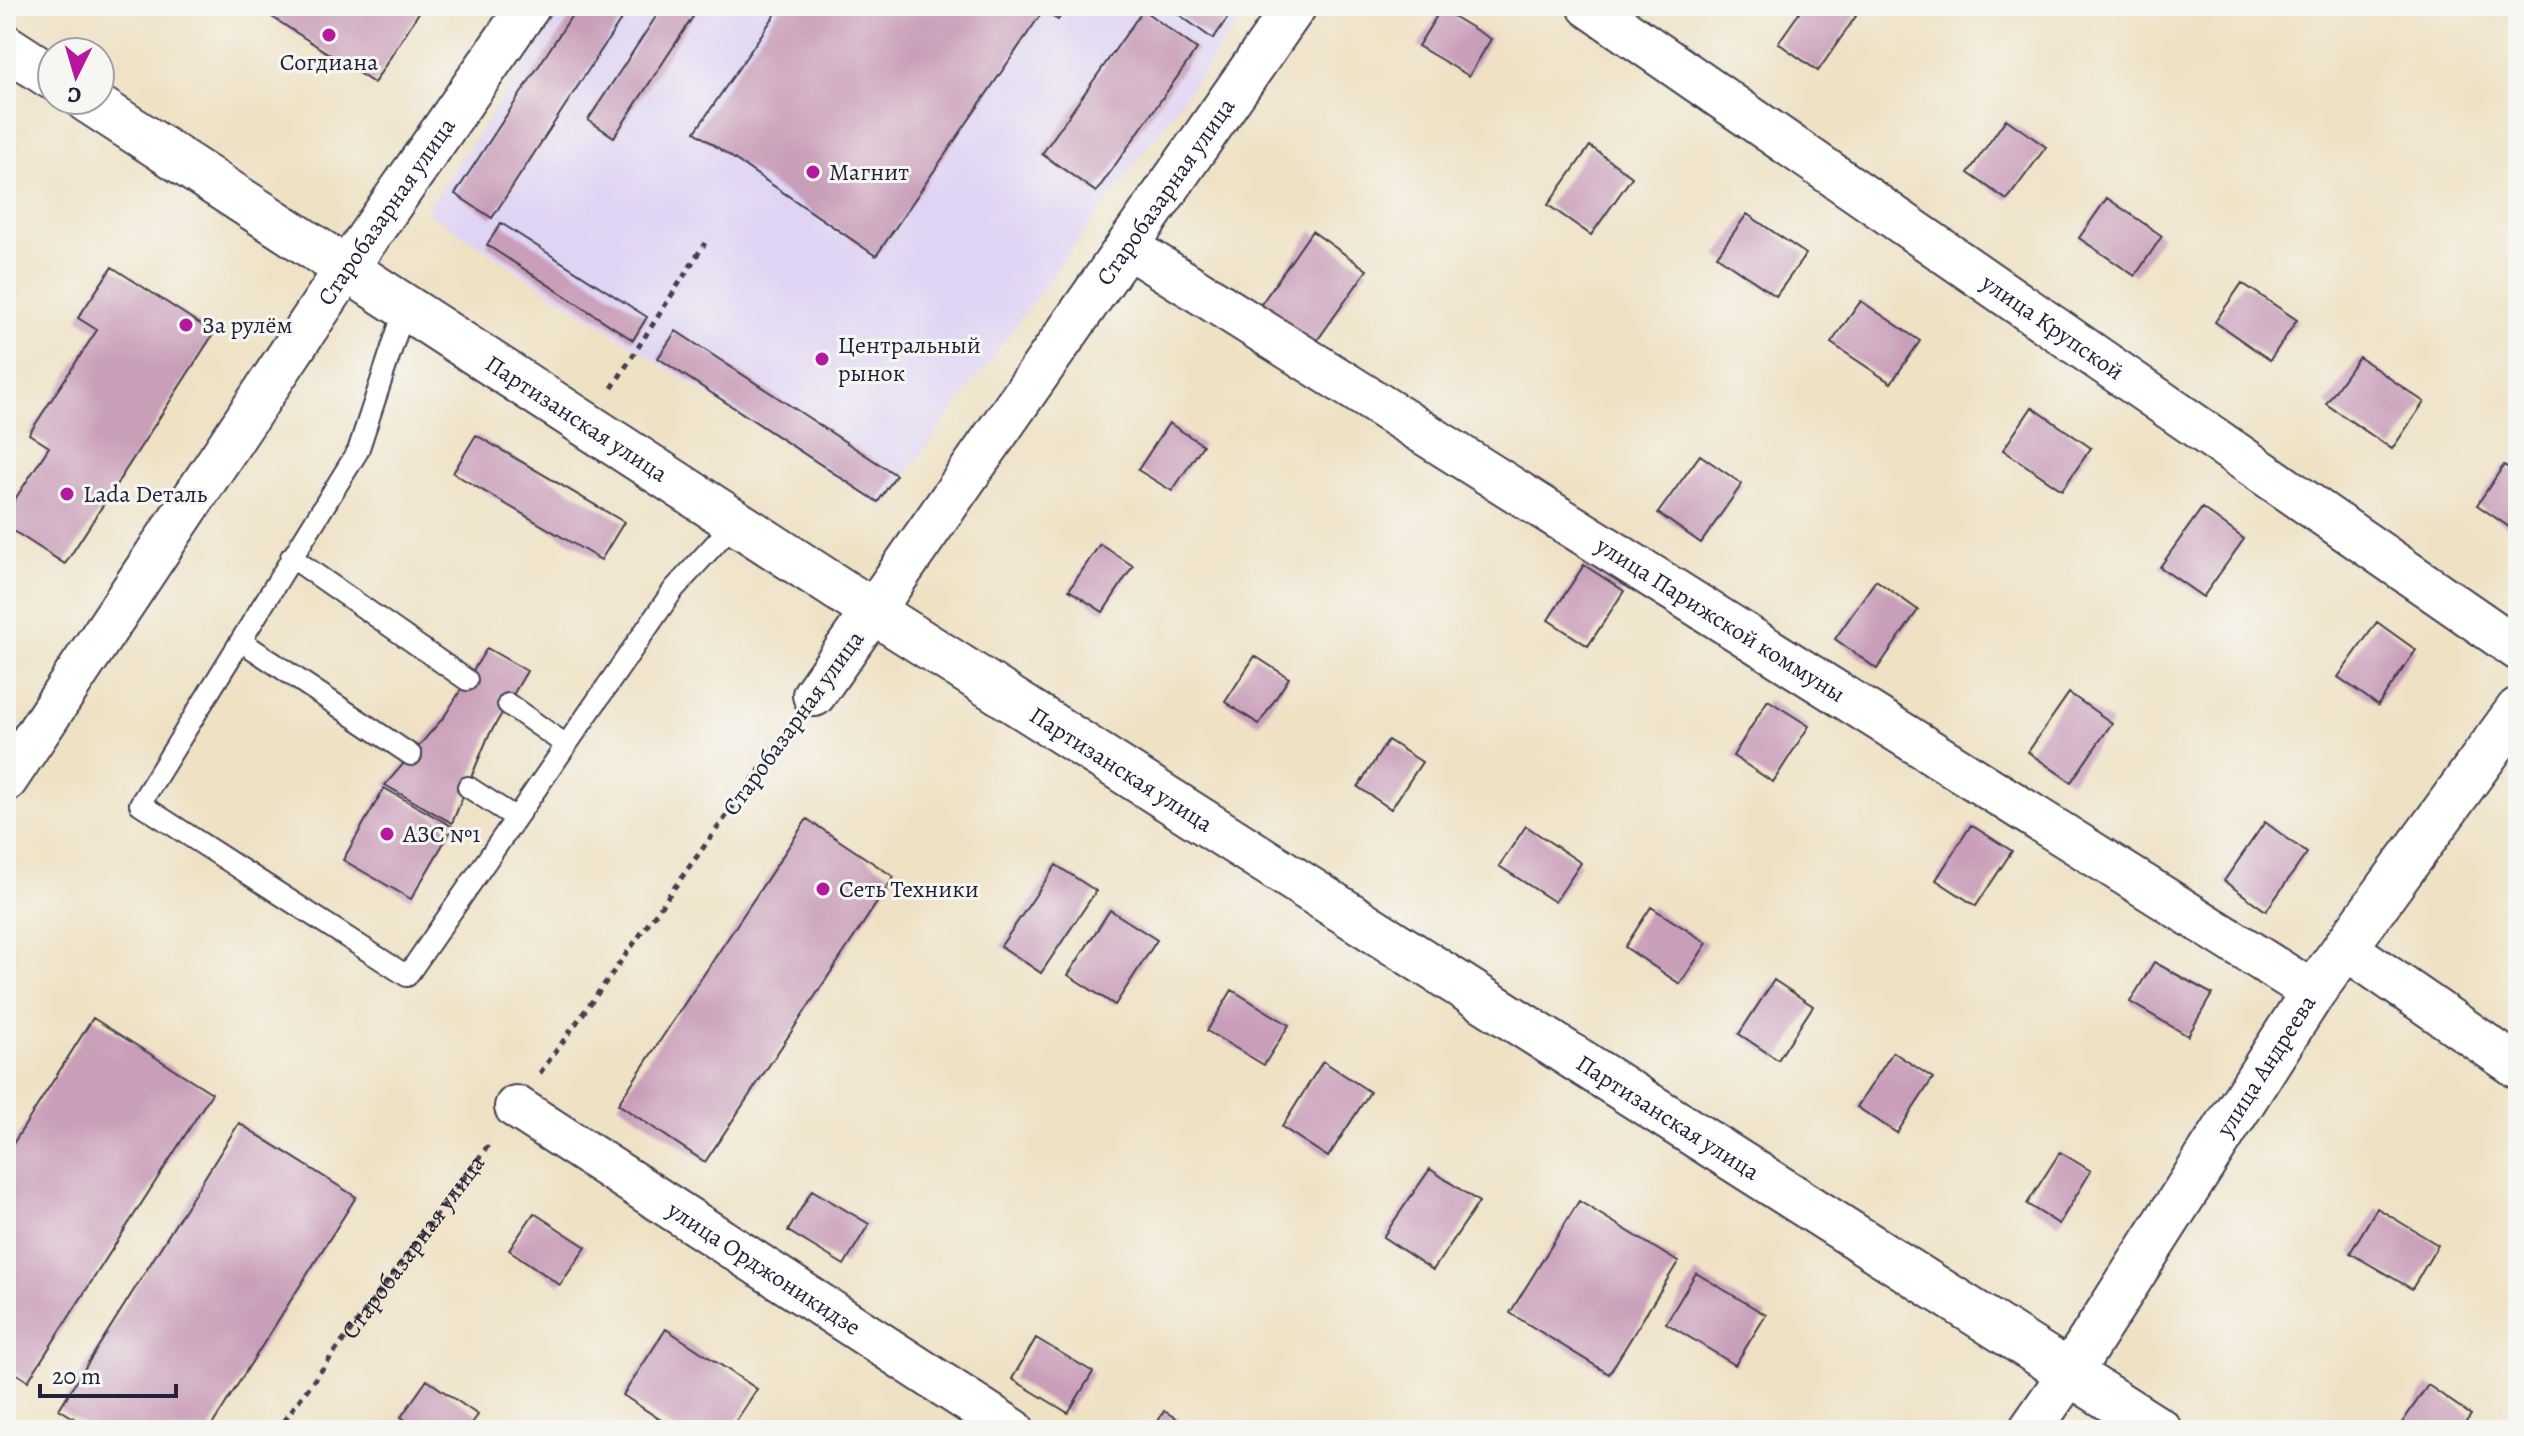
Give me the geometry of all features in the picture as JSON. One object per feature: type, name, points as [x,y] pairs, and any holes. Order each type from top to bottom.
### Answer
[{"type":"main road","points":[[6,47],[36,67]]},
{"type":"main road","name":"Партизанская улица","points":[[112,116],[874,612],[2159,1430]]},
{"type":"main road","name":"улица Андреева","points":[[2069,1374],[2313,992],[2518,710]]},
{"type":"street","name":"Старобазарная улица","points":[[13,754],[529,6]]},
{"type":"street","name":"Старобазарная улица","points":[[814,695],[1295,6]]},
{"type":"street","name":"улица Крупской","points":[[1589,6],[2518,649]]},
{"type":"street","name":"улица Парижской коммуны","points":[[1128,247],[2313,992]]},
{"type":"street","points":[[2344,947],[2518,1067]]},
{"type":"street","name":"улица Орджоникидзе","points":[[516,1107],[1013,1430]]},
{"type":"street","name":"улица Андреева","points":[[2030,1430],[2069,1374]]},
{"type":"lane","points":[[405,308],[358,451],[140,804],[407,976],[674,589],[735,522]]},
{"type":"lane","points":[[291,557],[467,680]]},
{"type":"lane","points":[[241,641],[411,755]]},
{"type":"lane","points":[[508,704],[566,745]]},
{"type":"lane","points":[[468,787],[516,818]]},
{"type":"path","points":[[588,426],[705,243]]},
{"type":"path","name":"Старобазарная улица","points":[[277,1430],[516,1107],[814,695]]},
{"type":"shaded area","name":"Центральный рынок","points":[[565,6],[1251,6],[882,507],[426,211]]},
{"type":"building","points":[[275,6],[423,6],[374,83],[269,15]]},
{"type":"building","points":[[578,6],[630,6],[492,218],[455,194]]},
{"type":"building","points":[[663,6],[700,6],[614,137],[588,120]]},
{"type":"building","points":[[781,6],[1067,6],[1058,20],[1043,11],[876,256],[695,132]]},
{"type":"building","points":[[1167,6],[1236,6],[1213,39]]},
{"type":"building","points":[[1804,6],[1841,6],[1856,16],[1818,71],[1778,43]]},
{"type":"building","points":[[1441,9],[1491,39],[1469,76],[1418,46]]},
{"type":"building","points":[[1143,10],[1197,49],[1096,192],[1042,154]]},
{"type":"building","points":[[2006,119],[2046,147],[2007,200],[1968,173]]},
{"type":"building","points":[[1590,146],[1632,177],[1591,235],[1548,205]]},
{"type":"building","points":[[2107,198],[2162,236],[2135,276],[2079,238]]},
{"type":"building","points":[[1747,214],[1806,254],[1776,296],[1717,256]]},
{"type":"building","points":[[501,223],[647,317],[633,340],[487,245]]},
{"type":"building","points":[[1312,231],[1367,270],[1314,345],[1259,307]]},
{"type":"building","points":[[112,267],[214,333],[65,564],[6,526],[6,513],[49,447],[29,434],[97,330],[78,318]]},
{"type":"building","points":[[2242,283],[2297,320],[2270,360],[2215,322]]},
{"type":"building","points":[[1861,301],[1920,341],[1891,383],[1831,343]]},
{"type":"building","points":[[676,331],[896,475],[878,502],[658,358]]},
{"type":"building","points":[[2359,357],[2424,402],[2392,449],[2326,404]]},
{"type":"building","points":[[2032,407],[2091,448],[2062,490],[2003,450]]},
{"type":"building","points":[[1169,423],[1203,445],[1172,491],[1138,470]]},
{"type":"building","points":[[476,435],[624,522],[601,560],[453,473]]},
{"type":"building","points":[[1700,455],[1742,484],[1701,543],[1658,513]]},
{"type":"building","points":[[2504,465],[2518,475],[2518,533],[2477,505]]},
{"type":"building","points":[[2202,508],[2244,539],[2203,597],[2160,567]]},
{"type":"building","points":[[1100,544],[1133,566],[1103,612],[1069,590]]},
{"type":"building","points":[[1584,565],[1624,591],[1588,646],[1548,620]]},
{"type":"building","points":[[1876,580],[1918,610],[1877,669],[1835,639]]},
{"type":"building","points":[[2377,622],[2416,650],[2378,705],[2338,677]]},
{"type":"building","points":[[487,648],[527,671],[488,737],[452,823],[385,785],[444,717]]},
{"type":"building","points":[[1255,656],[1289,678],[1259,724],[1225,702]]},
{"type":"building","points":[[2069,693],[2112,723],[2071,782],[2028,752]]},
{"type":"building","points":[[1768,700],[1809,726],[1773,782],[1733,756]]},
{"type":"building","points":[[1388,740],[1422,762],[1391,809],[1358,787]]},
{"type":"building","points":[[384,788],[453,827],[411,899],[343,860]]},
{"type":"building","points":[[807,819],[894,877],[705,1162],[618,1104]]},
{"type":"building","points":[[2265,822],[2307,853],[2266,911],[2224,881]]},
{"type":"building","points":[[1971,825],[2012,851],[1976,906],[1936,880]]},
{"type":"building","points":[[1526,826],[1581,863],[1555,902],[1499,866]]},
{"type":"building","points":[[1056,865],[1096,891],[1041,973],[1001,946]]},
{"type":"building","points":[[1651,907],[1707,943],[1680,984],[1625,947]]},
{"type":"building","points":[[1110,910],[1157,940],[1115,1005],[1068,975]]},
{"type":"building","points":[[2154,962],[2212,994],[2188,1036],[2130,1002]]},
{"type":"building","points":[[1774,980],[1813,1006],[1778,1060],[1739,1034]]},
{"type":"building","points":[[1232,990],[1289,1025],[1264,1065],[1207,1031]]},
{"type":"building","points":[[93,1018],[212,1093],[28,1381],[6,1367],[6,1155]]},
{"type":"building","points":[[1893,1052],[1933,1078],[1897,1133],[1857,1107]]},
{"type":"building","points":[[1323,1061],[1370,1092],[1328,1157],[1282,1127]]},
{"type":"building","points":[[239,1123],[356,1197],[209,1430],[93,1430],[59,1409]]},
{"type":"building","points":[[2060,1152],[2091,1171],[2059,1224],[2027,1204]]},
{"type":"building","points":[[1430,1169],[1479,1202],[1433,1270],[1383,1237]]},
{"type":"building","points":[[812,1190],[869,1224],[844,1265],[788,1231]]},
{"type":"building","points":[[1579,1201],[1678,1262],[1609,1374],[1510,1313]]},
{"type":"building","points":[[2377,1208],[2438,1245],[2412,1289],[2350,1253]]},
{"type":"building","points":[[534,1213],[586,1247],[560,1285],[509,1250]]},
{"type":"building","points":[[1696,1273],[1766,1315],[1735,1365],[1666,1323]]},
{"type":"building","points":[[666,1329],[757,1389],[730,1430],[676,1430],[623,1395]]},
{"type":"building","points":[[1036,1338],[1093,1372],[1068,1413],[1012,1379]]},
{"type":"building","points":[[427,1380],[478,1415],[467,1430],[420,1430],[401,1417]]},
{"type":"building","points":[[2428,1385],[2471,1415],[2460,1430],[2397,1430]]},
{"type":"building","points":[[1164,1411],[1196,1430],[1153,1430]]},
{"type":"place","name":"Согдиана","points":[[329,35]]},
{"type":"place","name":"Магнит","points":[[813,172]]},
{"type":"place","name":"За рулём","points":[[186,325]]},
{"type":"place","name":"Центральный рынок","points":[[822,359]]},
{"type":"place","name":"Lada Dеталь","points":[[67,494]]},
{"type":"place","name":"АЗС №1","points":[[387,834]]},
{"type":"place","name":"Сеть Техники","points":[[823,889]]}]
